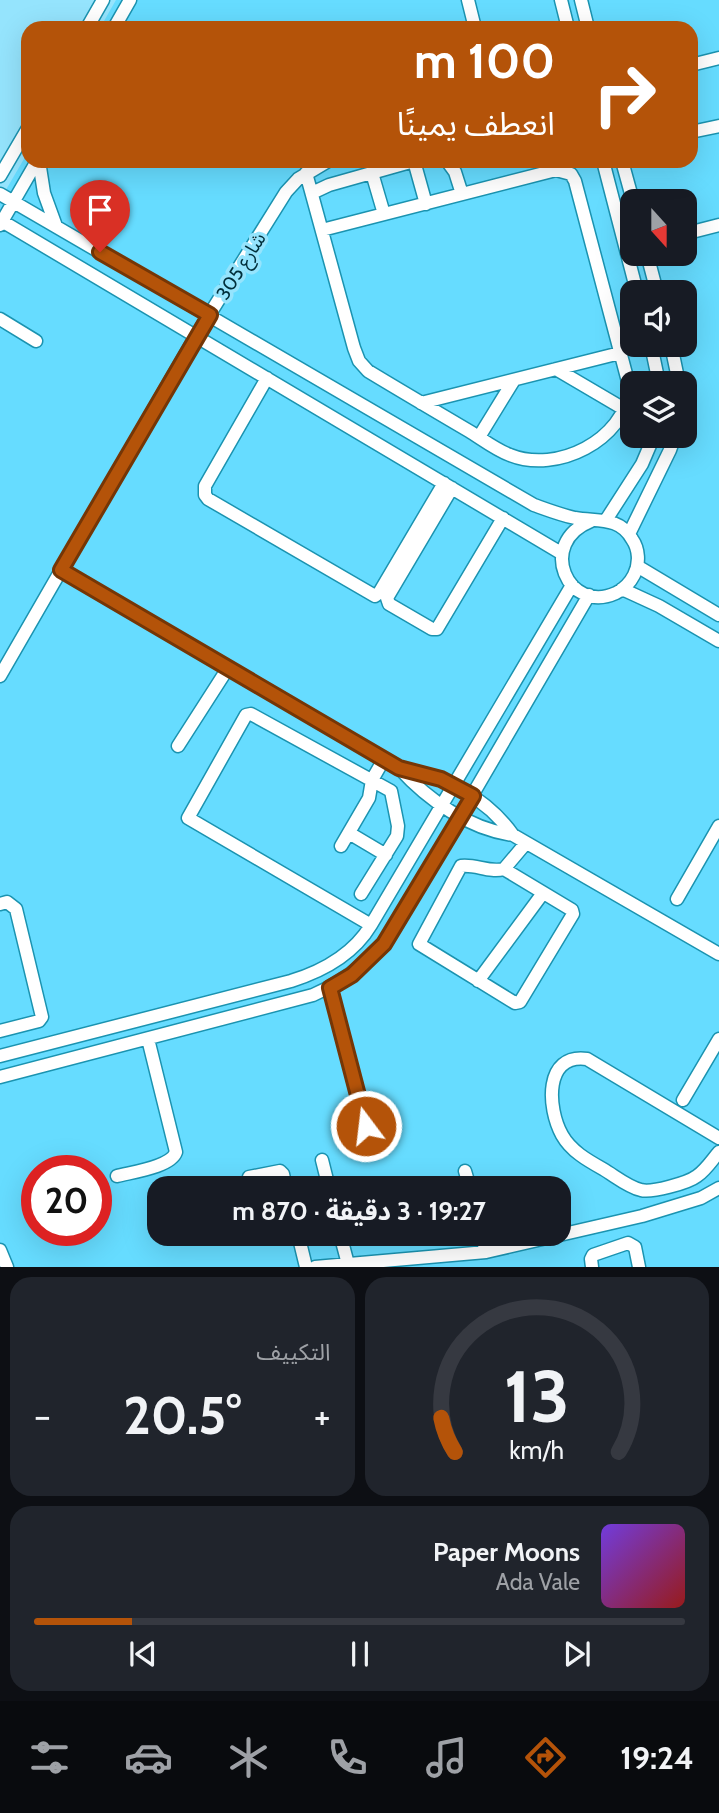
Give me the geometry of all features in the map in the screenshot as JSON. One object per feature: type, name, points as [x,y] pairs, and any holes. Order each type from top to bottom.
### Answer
[{"type":"street","points":[[91,21],[103,0]]},
{"type":"street","points":[[118,21],[130,0]]},
{"type":"street","points":[[468,0],[473,21]]},
{"type":"street","points":[[561,0],[566,21]]},
{"type":"street","points":[[581,0],[587,21]]},
{"type":"street","points":[[698,63],[719,58]]},
{"type":"street","points":[[698,130],[719,126]]},
{"type":"street","points":[[0,176],[21,140]]},
{"type":"street","points":[[34,168],[1,222],[561,553]]},
{"type":"street","points":[[39,168],[44,193],[56,226]]},
{"type":"street","name":"شارع 305","points":[[0,676],[196,336],[286,192],[315,168]]},
{"type":"street","points":[[312,193],[329,185],[390,168]]},
{"type":"street","points":[[416,168],[426,204]]},
{"type":"street","points":[[453,168],[462,194]]},
{"type":"street","points":[[605,168],[634,280]]},
{"type":"street","points":[[624,168],[630,189]]},
{"type":"street","points":[[322,230],[556,170],[571,174],[620,353],[421,403]]},
{"type":"street","points":[[306,173],[359,361],[368,371],[510,456],[530,459],[565,456],[596,443],[609,433],[620,415]]},
{"type":"street","points":[[372,173],[384,214]]},
{"type":"street","points":[[0,194],[534,505],[562,515],[615,523],[629,534],[638,555],[637,566],[634,575],[622,589],[601,597],[589,595],[572,585],[563,570],[561,553],[565,542],[571,532],[591,521]]},
{"type":"street","points":[[697,231],[719,225]]},
{"type":"street","points":[[0,319],[36,341]]},
{"type":"street","points":[[556,369],[620,407]]},
{"type":"street","points":[[267,378],[205,485],[208,499],[375,596],[448,486]]},
{"type":"street","points":[[479,437],[514,380]]},
{"type":"street","points":[[606,520],[642,464],[649,448]]},
{"type":"street","points":[[629,534],[671,448]]},
{"type":"street","points":[[448,486],[387,598],[389,604],[421,623],[437,629],[503,518]]},
{"type":"street","points":[[637,566],[719,615]]},
{"type":"street","points":[[61,570],[399,768],[442,806],[485,829],[513,835]]},
{"type":"street","points":[[0,1056],[313,974],[352,948],[371,925],[572,585]]},
{"type":"street","points":[[622,589],[659,606],[719,640]]},
{"type":"street","points":[[0,1077],[291,1002],[330,988],[352,975],[384,944],[589,595]]},
{"type":"street","points":[[178,746],[228,668]]},
{"type":"street","points":[[361,894],[398,831],[394,799],[387,787],[251,714],[243,719],[188,816],[190,820],[371,925]]},
{"type":"street","points":[[341,846],[369,798],[372,780],[384,759]]},
{"type":"street","points":[[399,768],[427,774],[454,785],[495,813],[513,835],[717,947]]},
{"type":"street","points":[[677,900],[719,826]]},
{"type":"street","points":[[349,833],[386,855]]},
{"type":"street","points":[[503,869],[572,910],[573,914],[520,1002],[513,1003],[419,944],[461,866],[469,865],[494,871],[503,869],[511,864],[526,843]]},
{"type":"street","points":[[478,981],[543,893]]},
{"type":"street","points":[[0,904],[7,902],[16,909],[41,1012],[39,1021],[0,1031]]},
{"type":"street","points":[[330,988],[366,1126]]},
{"type":"street","points":[[15,1027],[22,1051]]},
{"type":"street","points":[[117,1176],[171,1161],[176,1152],[148,1039]]},
{"type":"street","points":[[683,1100],[719,1039]]},
{"type":"street","points":[[719,1138],[587,1059],[576,1057],[565,1061],[557,1069],[553,1080],[554,1112],[563,1138],[582,1156],[635,1188],[649,1191],[690,1181],[701,1173],[719,1152]]},
{"type":"street","points":[[321,1160],[326,1176]]},
{"type":"street","points":[[254,1176],[280,1171],[282,1176]]},
{"type":"street","points":[[466,1171],[467,1176]]},
{"type":"street","points":[[315,1267],[486,1252],[642,1216],[701,1198],[719,1188]]},
{"type":"street","points":[[592,1267],[593,1255],[628,1243],[635,1248],[639,1267]]},
{"type":"street","points":[[301,1246],[306,1267]]},
{"type":"street","points":[[343,1246],[348,1264]]},
{"type":"street","points":[[484,1246],[486,1252]]},
{"type":"street","points":[[0,1250],[7,1267]]},
{"type":"shaded area","points":[[116,0],[719,0],[719,1267],[0,1267],[0,200],[21,164],[21,168],[698,168],[698,21],[104,21]]},
{"type":"route","points":[[100,252],[210,315],[61,570],[399,768],[441,779],[473,796],[384,944],[352,975],[330,988],[366,1126]]}]
